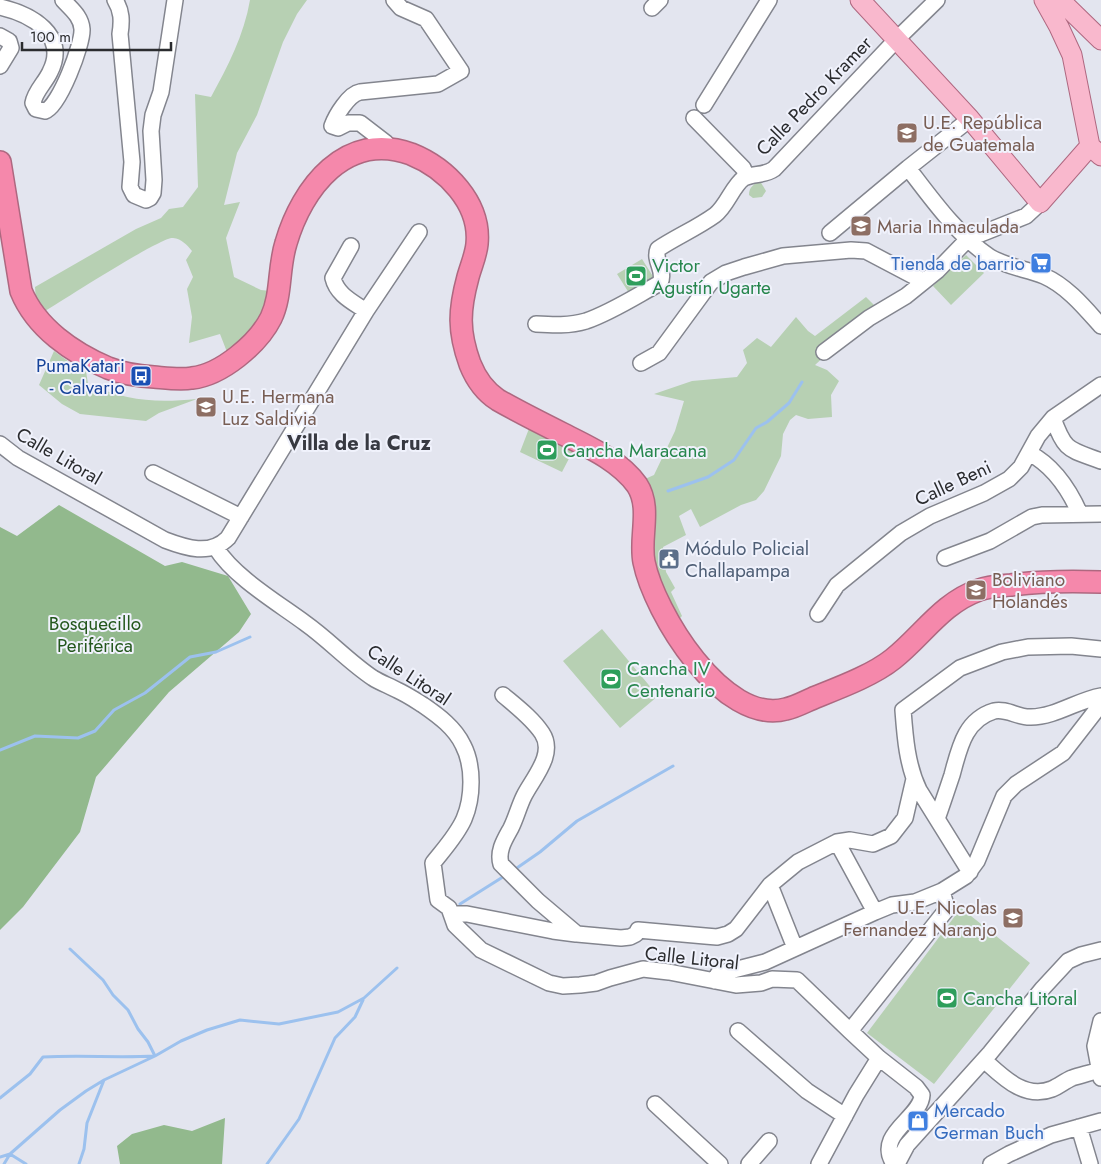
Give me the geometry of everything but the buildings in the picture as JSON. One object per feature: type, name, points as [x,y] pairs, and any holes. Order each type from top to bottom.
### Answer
[{"type":"highway","points":[[0,162],[21,291],[28,305],[37,316],[66,345],[100,364],[126,373],[184,379],[202,376],[219,369],[235,359],[249,347],[266,327],[272,316],[280,284],[282,258],[297,212],[316,181],[332,167],[353,154],[373,148],[398,150],[419,158],[446,175],[459,189],[477,229],[478,244],[463,298],[460,325],[463,346],[476,379],[491,396],[607,458],[636,485],[644,506],[642,548],[644,560],[658,603],[667,621],[704,670],[726,693],[738,701],[762,710],[784,710],[845,685],[893,659],[945,609],[957,600],[980,590],[993,586],[1041,581],[1101,582]]},
{"type":"main road","points":[[860,0],[970,119],[1040,203],[1096,151],[1072,55],[1044,0]]},
{"type":"main road","points":[[1060,0],[1101,40]]},
{"type":"street","points":[[0,7],[14,10],[32,20],[44,28],[54,41],[53,66],[36,94],[33,103],[36,109],[45,111],[54,105],[72,66],[80,42],[82,28],[79,17],[63,0]]},
{"type":"street","points":[[115,0],[120,9],[122,19],[121,46],[132,162],[130,187],[137,198],[146,200],[153,193],[152,123],[154,109],[161,92],[175,0]]},
{"type":"street","points":[[387,149],[386,143],[360,123],[348,122],[338,128],[332,126],[337,115],[351,96],[360,92],[438,84],[461,71],[426,19],[401,8],[394,0]]},
{"type":"street","points":[[704,105],[769,0]]},
{"type":"street","name":"Calle Pedro Kramer","points":[[536,324],[559,325],[585,321],[628,301],[660,283],[662,273],[656,257],[658,250],[715,214],[726,204],[741,181],[747,177],[767,173],[774,169],[897,39],[937,0]]},
{"type":"street","points":[[0,36],[8,41],[11,48],[0,66]]},
{"type":"street","points":[[694,118],[743,168],[747,177]]},
{"type":"street","points":[[830,233],[970,119]]},
{"type":"street","points":[[908,168],[935,203],[968,239],[998,262],[1045,276],[1064,289],[1101,326]]},
{"type":"street","points":[[824,352],[869,318],[906,296],[937,271],[968,239],[1026,216],[1040,203]]},
{"type":"street","points":[[216,548],[222,545],[228,538],[366,311],[419,232]]},
{"type":"street","points":[[351,246],[333,278],[339,292],[366,311]]},
{"type":"street","points":[[641,363],[659,353],[711,282],[726,273],[744,267],[783,256],[851,250],[866,252],[923,281]]},
{"type":"street","name":"Calle Beni","points":[[818,614],[837,586],[901,534],[930,516],[1000,485],[1021,467],[1038,436],[1053,418],[1101,385]]},
{"type":"street","points":[[1053,418],[1059,436],[1065,445],[1101,462]]},
{"type":"street","name":"Calle Litoral","points":[[0,444],[18,458],[165,540],[194,549],[216,548],[250,582],[307,624],[375,679],[408,695],[445,721],[464,746],[470,776],[468,805],[464,819],[457,832],[433,863],[438,900],[449,908],[455,925],[481,950],[549,982],[563,986],[588,984],[643,969],[736,985],[761,983],[772,979],[797,980],[879,1058],[916,1087],[922,1095],[920,1104],[905,1120],[894,1136],[889,1153],[896,1164]]},
{"type":"street","points":[[1030,453],[1042,459],[1056,475],[1070,493],[1080,514]]},
{"type":"street","points":[[153,473],[241,517]]},
{"type":"street","points":[[945,558],[990,541],[1032,517],[1042,515],[1101,514]]},
{"type":"street","points":[[970,872],[914,779],[906,744],[903,710],[960,668],[1002,652],[1028,647],[1071,646],[1101,649]]},
{"type":"street","points":[[503,695],[542,734],[545,743],[545,755],[537,776],[525,794],[502,844],[501,864],[538,901],[577,934]]},
{"type":"street","points":[[937,819],[960,745],[965,733],[974,722],[994,711],[1011,712],[1031,717],[1101,696]]},
{"type":"street","points":[[715,981],[718,974],[765,962],[875,912],[892,905],[915,902],[942,891],[961,880],[970,872],[979,856],[1004,796],[1016,784],[1063,753],[1101,704]]},
{"type":"street","points":[[452,914],[467,914],[553,931],[621,938],[630,937],[638,930],[705,936],[728,934],[736,929],[770,885],[798,862],[837,842],[850,840],[872,844],[891,836],[905,818],[914,779]]},
{"type":"street","points":[[837,842],[875,912]]},
{"type":"street","points":[[770,885],[795,948]]},
{"type":"street","points":[[850,1031],[946,908],[942,891]]},
{"type":"street","points":[[896,1164],[908,1145],[984,1060],[1043,988],[1068,961],[1081,955],[1101,950]]},
{"type":"street","points":[[984,1060],[1004,1078],[1025,1090],[1046,1091],[1071,1078],[1100,1075],[1096,1046],[1101,1021]]},
{"type":"street","points":[[738,1032],[807,1091],[845,1116]]},
{"type":"street","points":[[819,1164],[879,1058]]},
{"type":"street","points":[[655,1104],[720,1164]]},
{"type":"street","points":[[990,1164],[1052,1135],[1101,1121]]},
{"type":"street","points":[[1079,1127],[1090,1164]]},
{"type":"street","points":[[749,1164],[768,1141]]},
{"type":"green space","points":[[250,0],[307,0],[297,14],[283,42],[257,115],[237,153],[224,205],[240,202],[226,238],[234,277],[261,290],[270,291],[262,315],[247,335],[227,352],[220,334],[189,343],[192,317],[187,289],[193,277],[186,260],[192,251],[182,241],[173,238],[151,247],[45,311],[36,301],[35,287],[136,229],[161,218],[169,209],[183,207],[198,187],[195,94],[211,97],[240,38]]},
{"type":"green space","points":[[760,181],[766,191],[762,197],[753,198],[749,195],[750,190]]},
{"type":"green space","points":[[966,255],[984,273],[951,305],[933,286]]},
{"type":"green space","name":"Victor Agustín Ugarte","points":[[642,259],[654,278],[629,293],[617,274]]},
{"type":"green space","points":[[866,297],[874,305],[899,300],[851,332],[815,365],[827,370],[839,381],[831,395],[832,417],[808,419],[796,415],[790,420],[783,434],[781,456],[764,491],[756,500],[741,505],[700,527],[691,509],[679,516],[686,535],[663,547],[666,572],[675,588],[671,592],[682,616],[677,621],[654,577],[645,479],[654,475],[675,431],[684,401],[654,394],[692,381],[737,377],[747,363],[743,350],[757,338],[771,347],[796,317],[815,336]]},
{"type":"green space","points":[[54,351],[86,371],[88,384],[102,390],[141,399],[167,401],[197,399],[159,413],[146,421],[80,414],[62,404],[39,385]]},
{"type":"green space","name":"Cancha Maracana","points":[[530,426],[575,447],[562,472],[520,452]]},
{"type":"green space","name":"Bosquecillo Periférica","points":[[59,505],[165,566],[182,562],[228,576],[251,614],[239,632],[169,692],[96,777],[80,832],[23,907],[0,930],[0,527],[17,536]]},
{"type":"green space","name":"Cancha IV Centenario","points":[[602,629],[658,696],[620,728],[563,661]]},
{"type":"green space","name":"Cancha Litoral","points":[[961,908],[1030,963],[934,1084],[867,1033]]},
{"type":"green space","points":[[225,1118],[222,1164],[120,1164],[117,1146],[132,1134],[164,1125],[192,1131]]},
{"type":"waterway","points":[[668,491],[708,477],[734,460],[756,428],[767,422],[789,403],[802,382]]},
{"type":"waterway","points":[[0,750],[35,736],[78,738],[95,731],[114,710],[145,693],[190,657],[216,652],[250,637]]},
{"type":"waterway","points":[[514,870],[540,852],[577,821],[673,766]]},
{"type":"waterway","points":[[460,904],[506,875]]},
{"type":"waterway","points":[[0,1098],[30,1074],[43,1057],[155,1056],[128,1010],[113,995],[103,980],[70,949]]},
{"type":"waterway","points":[[4,1164],[10,1154],[60,1110],[86,1091],[181,1041],[207,1030],[240,1020],[279,1024],[338,1012],[364,998],[397,968]]},
{"type":"waterway","points":[[267,1164],[299,1119],[335,1038],[355,1017],[363,1000]]},
{"type":"waterway","points":[[79,1164],[84,1149],[87,1123],[104,1080]]},
{"type":"waterway","points":[[0,1157],[10,1154],[26,1164]]},
{"type":"place","name":"U.E. República de Guatemala","points":[[907,133]]},
{"type":"place","name":"Maria Inmaculada","points":[[861,226]]},
{"type":"place","name":"Tienda de barrio","points":[[1041,263]]},
{"type":"place","name":"Victor Agustín Ugarte","points":[[636,276]]},
{"type":"place","name":"PumaKatari - Calvario","points":[[141,376]]},
{"type":"place","name":"U.E. Hermana Luz Saldivia","points":[[206,407]]},
{"type":"place","name":"Cancha Maracana","points":[[547,450]]},
{"type":"place","name":"Módulo Policial Challapampa","points":[[669,559]]},
{"type":"place","name":"Boliviano Holandés","points":[[976,590]]},
{"type":"place","name":"Cancha IV Centenario","points":[[611,679]]},
{"type":"place","name":"U.E. Nicolas Fernandez Naranjo","points":[[1013,918]]},
{"type":"place","name":"Cancha Litoral","points":[[947,998]]},
{"type":"place","name":"Mercado German Buch","points":[[918,1121]]},
{"type":"district","name":"Villa de la Cruz","points":[[359,443]]}]
